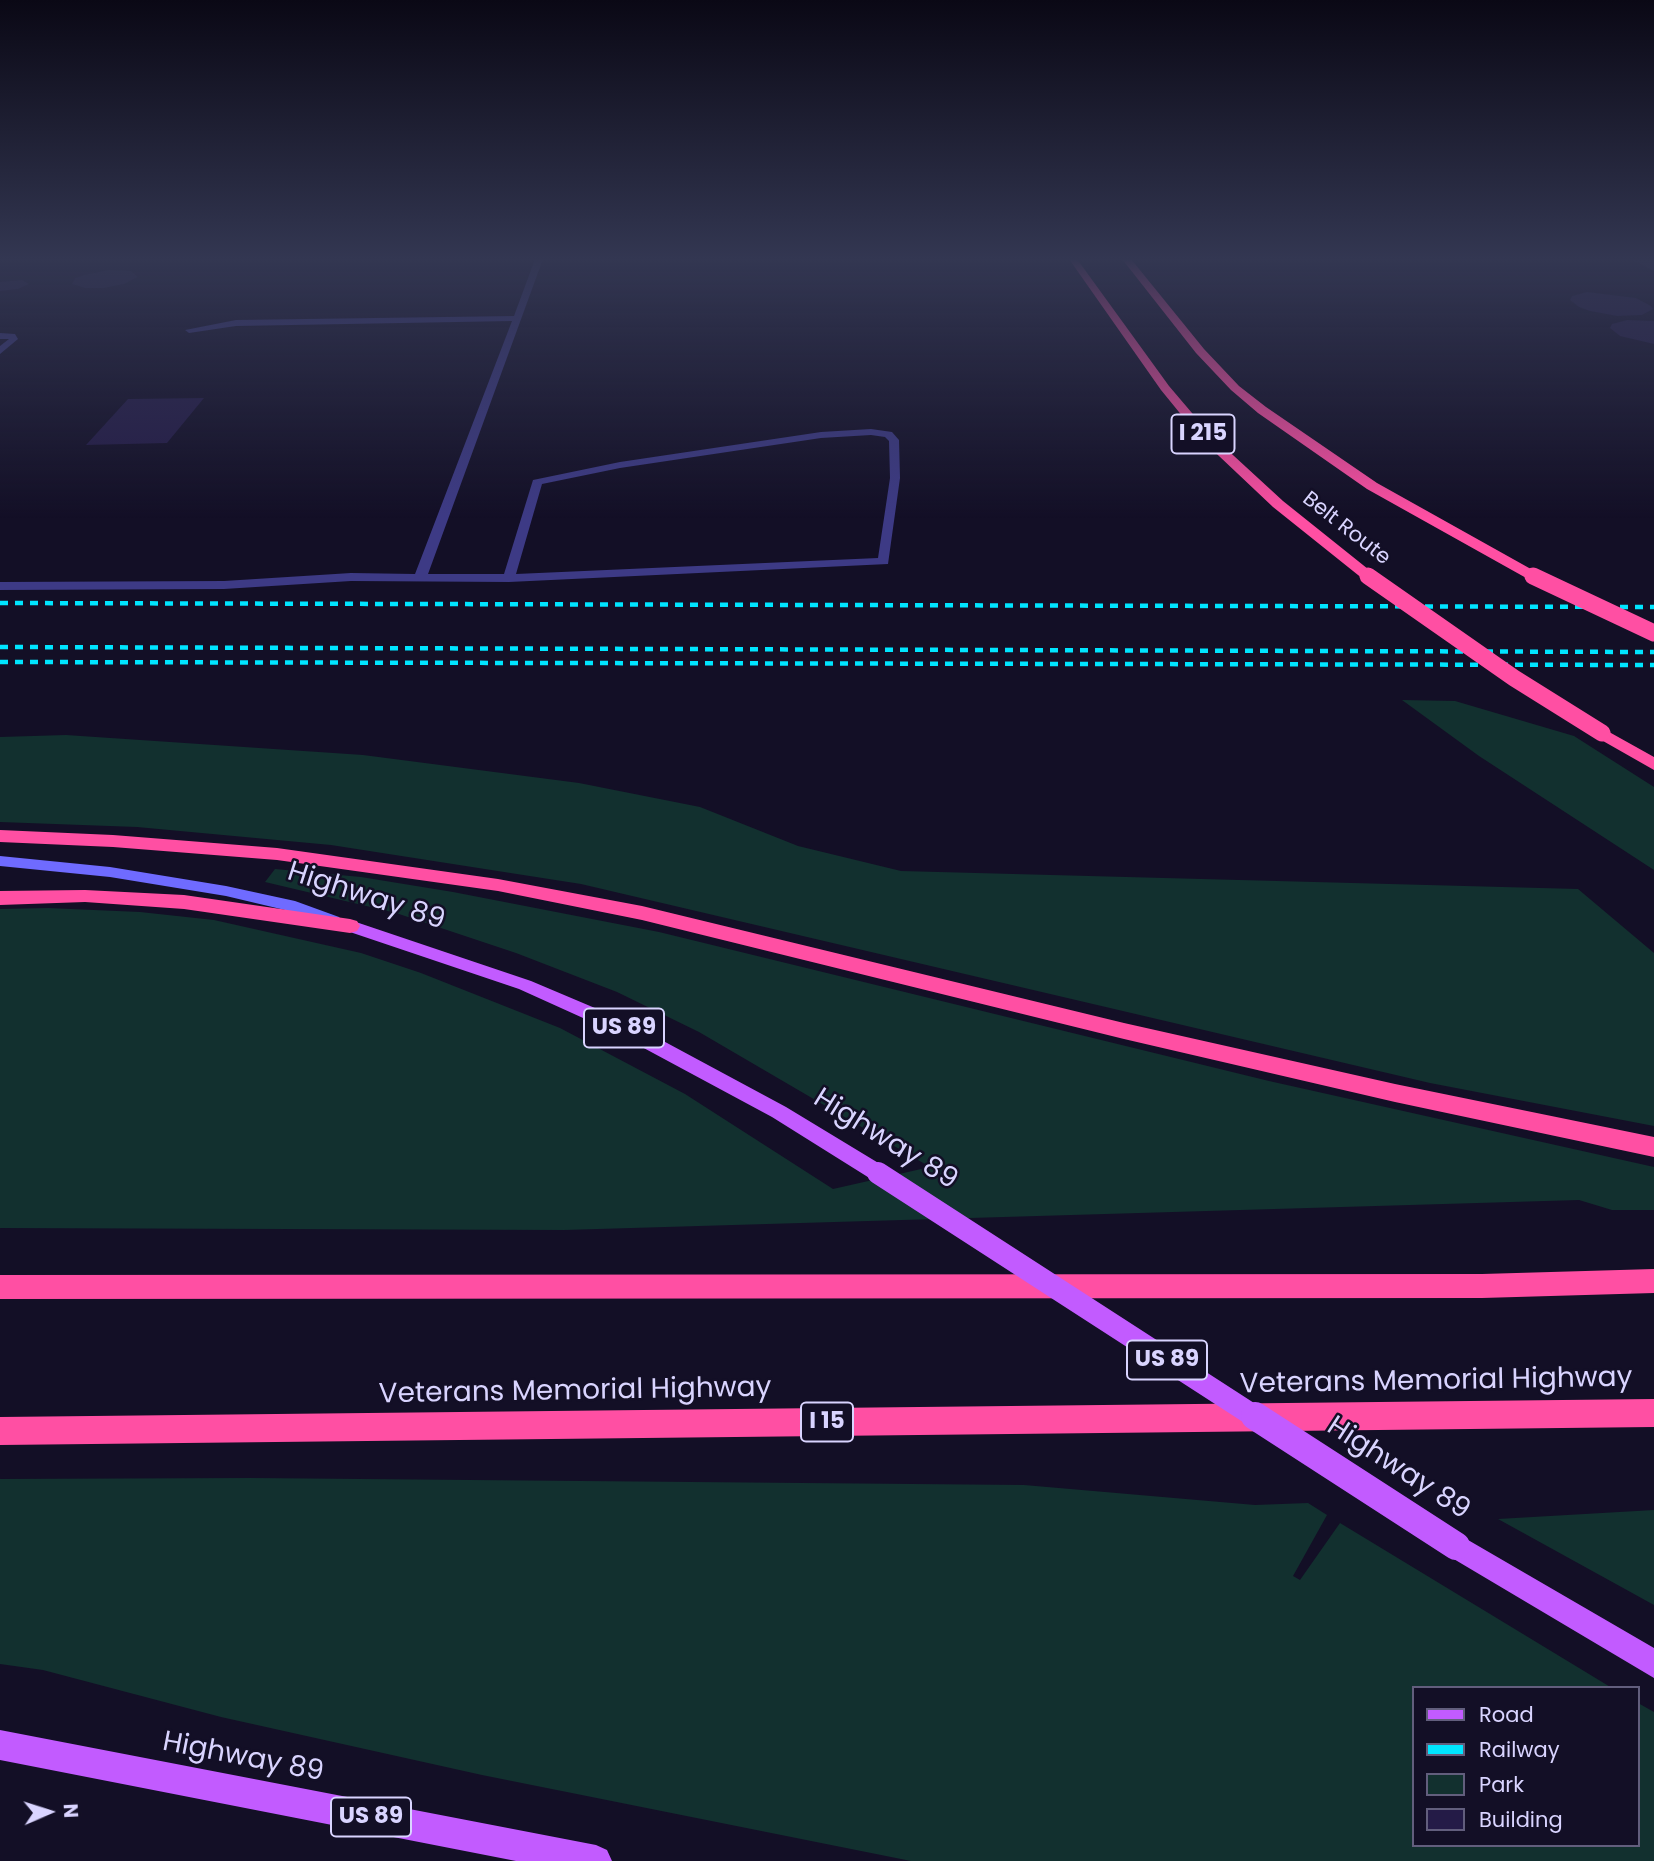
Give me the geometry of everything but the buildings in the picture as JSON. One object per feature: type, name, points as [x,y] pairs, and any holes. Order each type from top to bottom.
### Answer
[{"type":"highway","name":"Belt Route","points":[[1135,346],[1194,424],[1278,504],[1368,576],[1494,664],[1654,765]]},
{"type":"highway","name":"Belt Route","points":[[1196,346],[1255,405],[1372,486],[1533,576],[1654,633]]},
{"type":"highway","points":[[0,836],[113,841],[277,854],[498,885],[642,913],[1124,1031],[1395,1093],[1654,1147]]},
{"type":"highway","points":[[0,898],[85,896],[184,902],[350,926]]},
{"type":"highway","points":[[0,1287],[1482,1286],[1654,1281]]},
{"type":"highway","name":"Veterans Memorial Highway","points":[[0,1431],[1654,1413]]},
{"type":"main road","name":"Highway 89","points":[[0,861],[110,872],[226,891],[289,905],[525,985],[621,1027],[779,1112],[878,1173],[1457,1546],[1654,1664]]},
{"type":"main road","name":"Highway 89","points":[[0,1745],[596,1861]]},
{"type":"lane","points":[[420,578],[507,346]]},
{"type":"lane","points":[[0,586],[224,585],[351,577],[509,578],[884,561],[895,478],[894,440],[888,434],[871,432],[821,435],[620,465],[537,482],[509,578]]},
{"type":"green space","points":[[1402,700],[1455,701],[1574,736],[1654,787],[1654,870],[1479,756]]},
{"type":"green space","points":[[66,735],[363,755],[579,783],[700,807],[798,846],[901,871],[1578,889],[1654,953],[1654,1126],[1430,1083],[581,884],[331,845],[137,827],[0,822],[0,737]]},
{"type":"green space","points":[[275,869],[361,877],[453,892],[659,932],[1269,1081],[1654,1167],[1654,1210],[1612,1210],[1579,1200],[564,1230],[0,1228],[0,909],[140,912],[214,920],[361,953],[421,973],[560,1028],[685,1094],[833,1189],[930,1167],[699,1032],[617,992],[516,953],[396,913],[265,882]]},
{"type":"green space","points":[[251,1478],[1024,1485],[1255,1505],[1308,1503],[1327,1515],[1293,1576],[1300,1580],[1340,1523],[1609,1686],[1412,1686],[1412,1847],[1640,1847],[1640,1704],[1654,1712],[1654,1861],[911,1861],[482,1775],[221,1717],[43,1670],[0,1664],[0,1479]]},
{"type":"green space","points":[[1654,1510],[1654,1605],[1498,1519]]},
{"type":"railway","points":[[0,603],[1654,607]]},
{"type":"railway","points":[[0,647],[1654,652]]},
{"type":"railway","points":[[0,662],[1654,665]]}]
